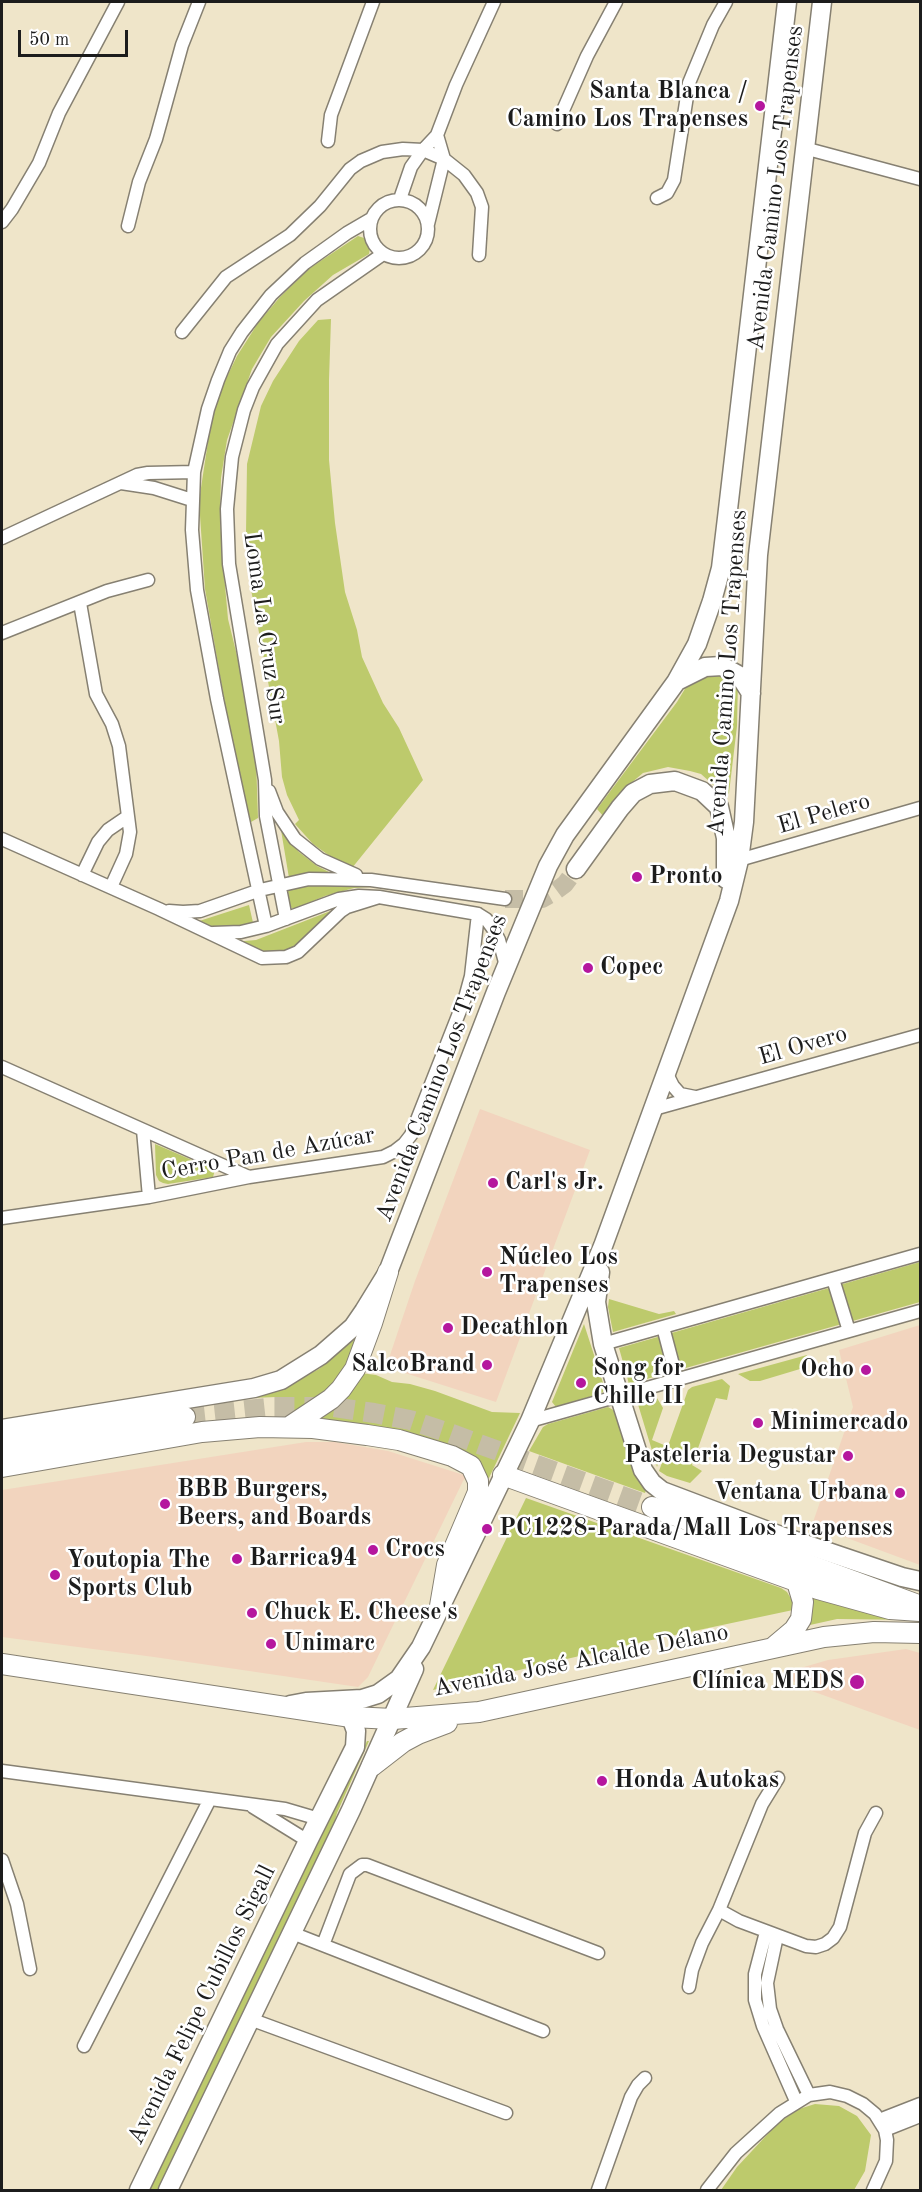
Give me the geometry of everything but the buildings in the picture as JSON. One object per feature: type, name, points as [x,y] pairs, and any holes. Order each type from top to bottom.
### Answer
[{"type":"main road","name":"Avenida Camino Los Trapenses","points":[[388,1272],[506,967],[548,866],[565,835],[676,682],[702,630],[721,568],[787,2]]},
{"type":"main road","name":"Avenida Camino Los Trapenses","points":[[393,1719],[421,1647],[530,1421],[603,1246],[723,919],[739,860],[748,781],[761,525],[822,2]]},
{"type":"main road","points":[[676,682],[705,666],[723,666],[740,676],[751,693]]},
{"type":"main road","points":[[576,869],[633,793],[658,782],[686,783],[708,795],[719,807],[722,815],[727,849],[723,919]]},
{"type":"main road","points":[[603,1246],[596,1302],[603,1344],[643,1470],[652,1483],[662,1491],[781,1536],[902,1577],[921,1581]]},
{"type":"main road","points":[[289,1427],[331,1400],[355,1369],[388,1272]]},
{"type":"main road","points":[[2,1429],[255,1388],[281,1380],[321,1355],[353,1327],[388,1272]]},
{"type":"main road","points":[[2,1447],[185,1417]]},
{"type":"main road","points":[[2,1468],[201,1432],[240,1428],[289,1427],[336,1430],[399,1440],[452,1456],[471,1466],[478,1480],[478,1492],[447,1565],[440,1606]]},
{"type":"main road","points":[[503,1476],[797,1582],[860,1602],[890,1609],[921,1611]]},
{"type":"main road","points":[[652,1507],[921,1606]]},
{"type":"main road","points":[[773,1648],[790,1634],[801,1618],[803,1602],[797,1582]]},
{"type":"main road","name":"Avenida José Alcalde Délano","points":[[2,1664],[351,1717],[393,1719],[479,1712],[824,1637],[897,1632],[921,1633]]},
{"type":"main road","name":"Avenida Camino Los Trapenses","points":[[286,1706],[306,1702],[362,1699],[383,1692],[399,1679],[421,1647]]},
{"type":"main road","points":[[2,1654],[24,1667]]},
{"type":"main road","points":[[372,1766],[386,1754],[418,1734],[479,1712]]},
{"type":"main road","name":"Avenida Felipe Cubillos Sigall","points":[[139,2190],[355,1747],[356,1731],[351,1717]]},
{"type":"main road","name":"Avenida Felipe Cubillos Sigall","points":[[172,2189],[393,1719]]},
{"type":"main road","points":[[319,1819],[329,1827],[330,1831],[327,1859]]},
{"type":"street","points":[[2,222],[39,163],[59,113],[118,2]]},
{"type":"street","points":[[128,226],[139,182],[156,139],[182,45],[199,2]]},
{"type":"street","points":[[328,141],[331,115],[373,2]]},
{"type":"street","points":[[400,199],[411,167],[437,135],[456,85],[494,2]]},
{"type":"street","points":[[557,124],[587,56],[616,2]]},
{"type":"street","points":[[657,198],[667,193],[674,180],[689,83],[713,25],[726,2]]},
{"type":"street","points":[[428,224],[422,209],[400,199],[377,209],[371,219],[370,233],[372,241],[383,254],[399,259],[416,254],[427,241],[428,224],[444,159],[437,135]]},
{"type":"street","points":[[804,148],[921,179]]},
{"type":"street","points":[[182,332],[226,277],[290,235],[320,206],[350,169],[361,161],[382,152],[403,149],[423,150],[444,159],[464,175],[477,193],[482,207],[479,255]]},
{"type":"street","points":[[266,926],[217,699],[197,590],[193,560],[194,472],[218,380],[230,351],[243,332],[271,295],[305,263],[371,219]]},
{"type":"street","name":"Loma La Cruz Sur","points":[[286,919],[266,816],[265,780],[229,564],[227,509],[232,457],[244,410],[260,372],[277,344],[317,300],[383,254]]},
{"type":"street","points":[[2,538],[129,478],[148,473],[194,472]]},
{"type":"street","points":[[122,483],[154,488],[192,500]]},
{"type":"street","points":[[2,633],[107,591],[148,580]]},
{"type":"street","points":[[80,603],[96,694],[112,724],[119,746],[130,832],[126,854],[111,887]]},
{"type":"street","name":"Loma La Cruz Sur","points":[[265,780],[277,812],[295,839],[320,859],[345,872],[371,880]]},
{"type":"street","name":"El Pelero","points":[[739,860],[921,808]]},
{"type":"street","points":[[82,874],[98,842],[108,830],[127,817]]},
{"type":"street","points":[[2,839],[262,958],[286,957],[298,952],[347,907],[379,897]]},
{"type":"street","points":[[159,909],[183,912],[200,910],[260,890],[309,879],[371,880],[505,899]]},
{"type":"street","points":[[208,933],[241,932],[266,926],[339,899],[359,896],[379,897],[478,914],[486,919],[499,940],[506,967]]},
{"type":"street","name":"Cerro Pan de Azúcar","points":[[2,1218],[149,1197],[249,1177],[383,1157],[404,1144],[417,1122],[465,998],[471,976],[478,914]]},
{"type":"street","name":"El Overo","points":[[654,1109],[921,1035]]},
{"type":"street","points":[[2,1066],[249,1177]]},
{"type":"street","points":[[667,1074],[680,1094],[696,1098]]},
{"type":"street","points":[[143,1130],[149,1197]]},
{"type":"street","points":[[603,1344],[921,1254]]},
{"type":"street","points":[[833,1279],[849,1331]]},
{"type":"street","points":[[530,1421],[849,1331],[920,1314]]},
{"type":"street","points":[[663,1327],[677,1380]]},
{"type":"street","points":[[2,1771],[296,1810],[319,1819]]},
{"type":"street","points":[[689,1987],[692,1970],[702,1943],[719,1910],[762,1803],[778,1778]]},
{"type":"street","points":[[84,2046],[210,1799]]},
{"type":"street","points":[[250,1805],[308,1841]]},
{"type":"street","points":[[719,1910],[771,1934],[811,1947],[821,1946],[833,1938],[840,1927],[865,1833],[876,1813]]},
{"type":"street","points":[[2,1860],[19,1912],[30,1968]]},
{"type":"street","points":[[323,1946],[350,1874],[362,1865],[378,1869],[598,1953]]},
{"type":"street","name":"Avenida Felipe Cubillos Sigall","points":[[292,1933],[543,2031]]},
{"type":"street","points":[[771,1934],[767,1983],[770,2009],[777,2029],[809,2095]]},
{"type":"street","points":[[771,1934],[755,1974],[755,2000],[763,2026],[796,2101]]},
{"type":"street","name":"Avenida Felipe Cubillos Sigall","points":[[250,2019],[506,2113]]},
{"type":"street","points":[[598,2190],[631,2097],[645,2078]]},
{"type":"street","points":[[707,2190],[727,2163],[765,2125],[796,2101],[809,2095],[830,2092],[847,2096],[869,2109],[882,2125],[887,2140],[886,2161],[873,2190]]},
{"type":"street","points":[[882,2125],[921,2104]]},
{"type":"street","points":[[882,2125],[921,2116]]},
{"type":"shaded area","points":[[480,1109],[590,1150],[496,1402],[386,1367],[415,1281]]},
{"type":"shaded area","points":[[920,1325],[920,1565],[812,1525],[853,1407],[839,1350]]},
{"type":"shaded area","points":[[306,1442],[335,1442],[388,1451],[467,1476],[368,1677],[358,1687],[2,1637],[2,1490]]},
{"type":"shaded area","name":"Clínica MEDS","points":[[906,1649],[920,1653],[920,1730],[809,1690],[780,1674],[828,1660]]},
{"type":"green space","points":[[358,236],[364,238],[370,248],[369,254],[333,275],[304,301],[271,337],[252,369],[227,440],[221,478],[220,518],[228,619],[241,672],[256,759],[258,818],[251,822],[238,779],[205,589],[199,501],[211,422],[221,389],[237,356],[258,323],[280,297],[310,268]]},
{"type":"green space","points":[[331,319],[329,460],[345,592],[357,630],[362,657],[423,780],[352,868],[341,864],[313,844],[295,824],[299,820],[287,795],[282,777],[279,741],[250,584],[246,533],[247,464],[261,406],[273,381],[299,341],[318,320]]},
{"type":"green space","points":[[697,669],[738,680],[737,726],[729,793],[725,797],[722,796],[719,790],[701,774],[690,771],[668,767],[643,773],[624,789],[571,864],[604,817],[597,809],[677,702]]},
{"type":"green space","points":[[281,830],[299,852],[317,866],[335,875],[289,878]]},
{"type":"green space","points":[[322,884],[371,887],[354,888],[325,896],[294,909],[290,907],[288,891],[291,887]]},
{"type":"green space","points":[[249,905],[254,927],[212,928],[193,923]]},
{"type":"green space","points":[[333,910],[312,934],[284,955],[256,954],[233,942],[256,940]]},
{"type":"green space","points":[[155,1144],[215,1170],[213,1177],[168,1184],[159,1181],[156,1175]]},
{"type":"green space","points":[[920,1262],[920,1302],[629,1384],[619,1348]]},
{"type":"green space","points":[[609,1299],[659,1314],[674,1311],[676,1314],[613,1332],[608,1307]]},
{"type":"green space","points":[[584,1324],[605,1389],[602,1393],[556,1407],[552,1402]]},
{"type":"green space","points":[[356,1338],[359,1339],[335,1389],[295,1415],[275,1419],[276,1397],[252,1398],[252,1395],[292,1383],[319,1369]]},
{"type":"green space","points":[[807,1355],[800,1369],[760,1381],[750,1381],[738,1374]]},
{"type":"green space","points":[[360,1373],[435,1391],[492,1412],[520,1413],[489,1478],[486,1479],[480,1469],[314,1421]]},
{"type":"green space","points":[[722,1379],[730,1386],[727,1400],[716,1398],[692,1465],[702,1471],[690,1483],[667,1476],[659,1471],[688,1390]]},
{"type":"green space","points":[[651,1396],[657,1398],[663,1408],[652,1440],[664,1445],[657,1467],[637,1401]]},
{"type":"green space","points":[[608,1407],[615,1411],[633,1471],[646,1490],[645,1493],[529,1451],[543,1427],[548,1424]]},
{"type":"green space","points":[[526,1498],[781,1588],[787,1592],[793,1602],[793,1610],[433,1690]]},
{"type":"green space","points":[[808,1592],[917,1620],[837,1619],[810,1625],[808,1624]]},
{"type":"green space","points":[[369,1741],[337,1813],[331,1835],[160,2190],[148,2190]]},
{"type":"green space","points":[[815,2104],[839,2106],[857,2116],[871,2135],[865,2171],[854,2190],[721,2190],[737,2167],[778,2123],[799,2109]]},
{"type":"tunnel","points":[[505,899],[542,899],[565,884],[576,869]]},
{"type":"tunnel","points":[[185,1417],[274,1407],[333,1407],[374,1413],[410,1420],[449,1433],[652,1507]]},
{"type":"place","name":"Santa Blanca / Camino Los Trapenses","points":[[760,106]]},
{"type":"place","name":"Pronto","points":[[637,877]]},
{"type":"place","name":"Copec","points":[[588,968]]},
{"type":"place","name":"Carl's Jr.","points":[[493,1183]]},
{"type":"place","name":"Núcleo Los Trapenses","points":[[487,1272]]},
{"type":"place","name":"Decathlon","points":[[448,1328]]},
{"type":"place","name":"SalcoBrand","points":[[487,1365]]},
{"type":"place","name":"Ocho","points":[[866,1370]]},
{"type":"place","name":"Song for Chille II","points":[[581,1383]]},
{"type":"place","name":"Minimercado","points":[[758,1423]]},
{"type":"place","name":"Pasteleria Degustar","points":[[848,1456]]},
{"type":"place","name":"Ventana Urbana","points":[[900,1493]]},
{"type":"place","name":"BBB Burgers, Beers, and Boards","points":[[165,1504]]},
{"type":"place","name":"PC1228-Parada/Mall Los Trapenses","points":[[487,1529]]},
{"type":"place","name":"Crocs","points":[[373,1550]]},
{"type":"place","name":"Barrica94","points":[[237,1559]]},
{"type":"place","name":"Youtopia The Sports Club","points":[[55,1575]]},
{"type":"place","name":"Chuck E. Cheese's","points":[[252,1613]]},
{"type":"place","name":"Unimarc","points":[[271,1644]]},
{"type":"place","name":"Clínica MEDS","points":[[857,1682]]},
{"type":"place","name":"Honda Autokas","points":[[602,1781]]}]
